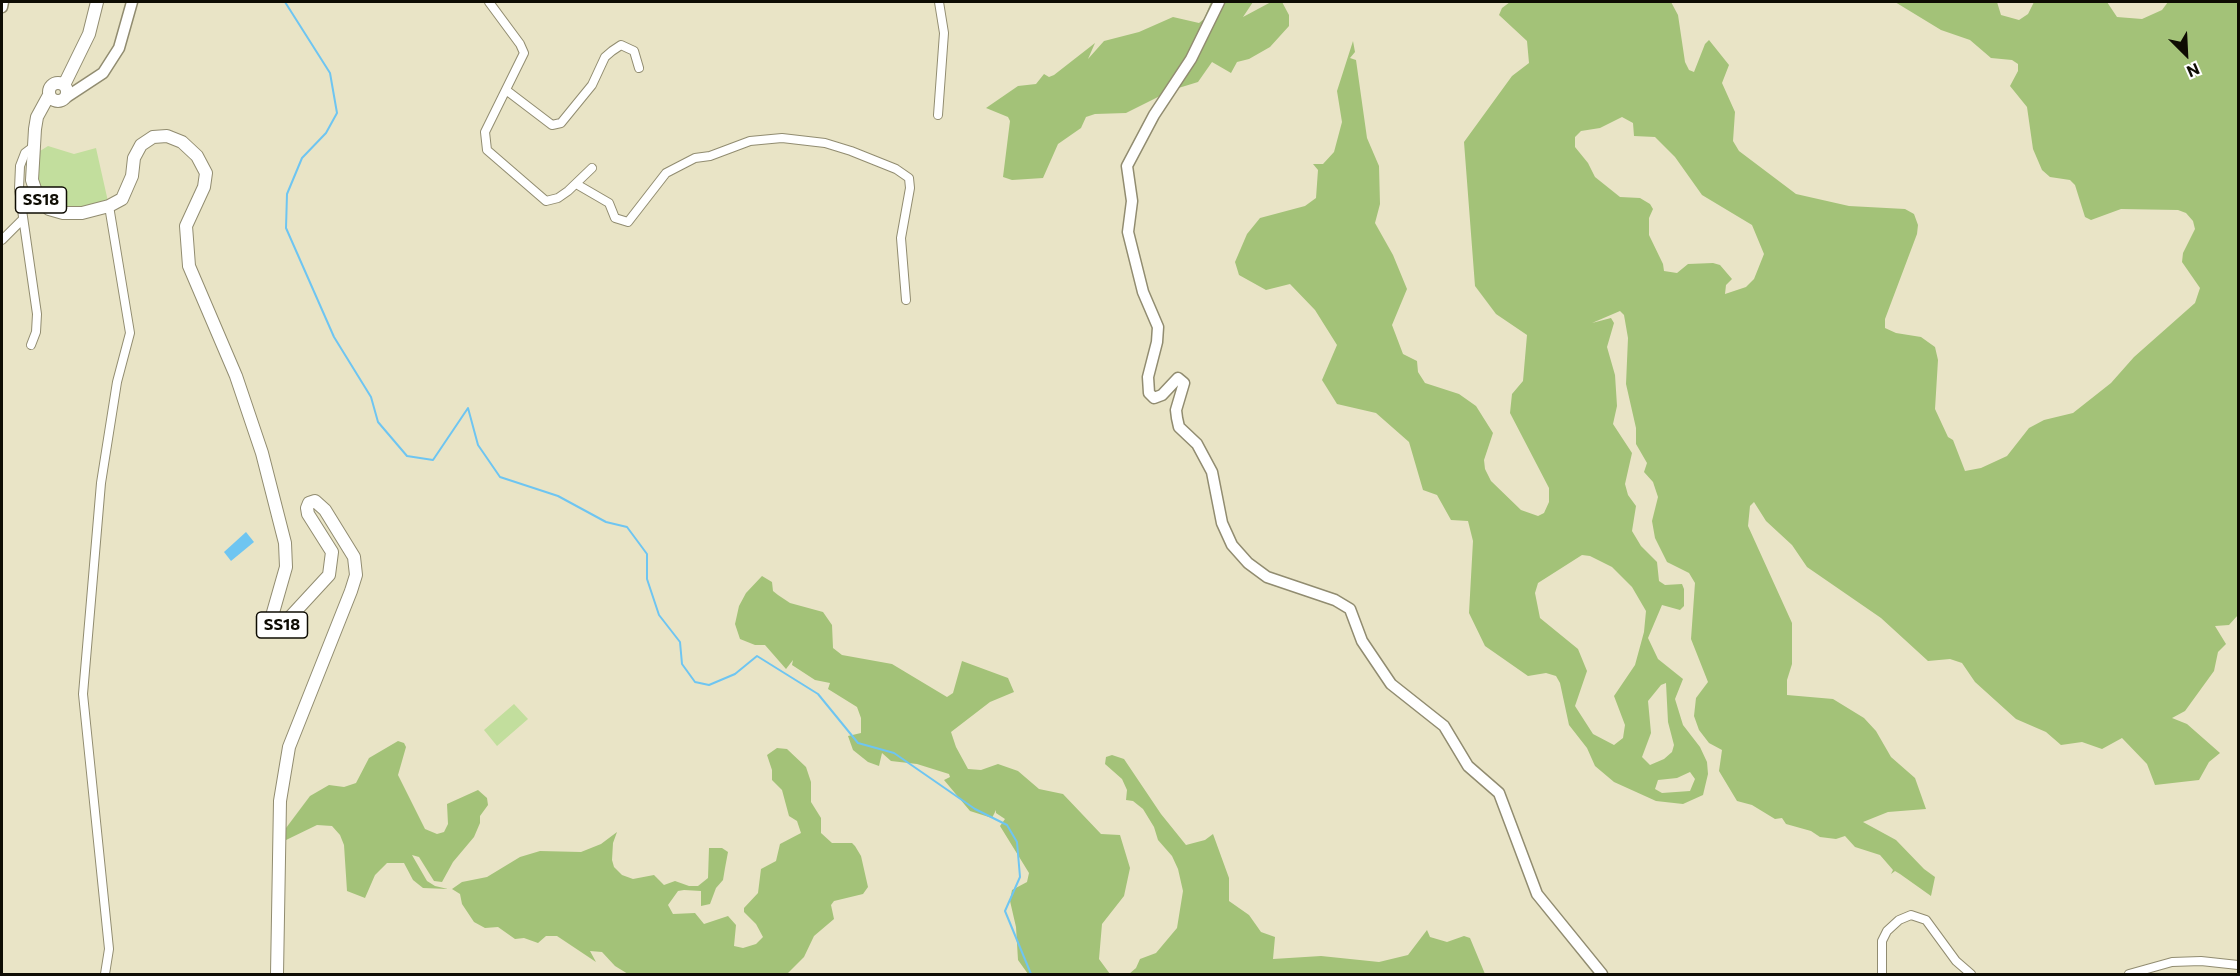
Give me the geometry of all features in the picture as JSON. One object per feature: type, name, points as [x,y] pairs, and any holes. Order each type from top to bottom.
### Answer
[{"type":"main road","name":"SS18","points":[[97,2],[89,34],[60,92],[34,129],[32,180],[38,198],[50,209],[63,213],[82,213],[109,206],[122,199],[132,176],[134,158],[141,145],[153,137],[167,136],[182,142],[197,156],[206,173],[204,188],[186,226],[189,266],[236,376],[262,453],[285,543],[286,567],[268,630],[275,631],[281,627],[329,575],[332,552],[308,514],[309,503],[315,501],[325,510],[354,557],[356,575],[351,591],[289,747],[280,801],[277,975]]},
{"type":"street","points":[[2,7],[3,2]]},
{"type":"street","points":[[60,92],[82,88],[103,73],[119,48],[132,2]]},
{"type":"street","points":[[489,2],[524,53],[485,132],[487,150],[546,201],[558,198],[578,185],[592,168]]},
{"type":"street","points":[[938,115],[944,33],[939,2]]},
{"type":"street","points":[[1219,2],[1191,59],[1154,115],[1127,166],[1132,201],[1128,232],[1143,292],[1158,327],[1157,342],[1148,377],[1149,393],[1154,398],[1162,395],[1178,378],[1184,383],[1176,410],[1179,427],[1200,450],[1212,472],[1224,531],[1232,544],[1248,563],[1267,577],[1335,600],[1350,609],[1362,641],[1391,684],[1444,726],[1468,766],[1499,794],[1543,905],[1602,975]]},
{"type":"street","points":[[506,90],[552,125],[561,123],[591,85],[605,57],[621,45],[628,47],[638,57],[639,68]]},
{"type":"street","points":[[578,185],[609,203],[615,218],[628,222],[666,173],[695,158],[710,156],[750,141],[773,138],[825,143],[851,151],[896,169],[909,178],[910,188],[901,238],[906,300]]},
{"type":"street","points":[[31,345],[36,333],[37,314],[19,189],[20,166],[25,153],[33,147]]},
{"type":"street","points":[[105,975],[109,949],[83,694],[101,483],[117,382],[130,333],[109,206]]},
{"type":"street","points":[[2,240],[22,220]]},
{"type":"street","points":[[1882,975],[1882,940],[1887,931],[1899,920],[1911,915],[1926,920],[1956,961],[1971,975]]},
{"type":"street","points":[[2129,975],[2172,962],[2201,961],[2238,965]]},
{"type":"green space","points":[[1211,2],[1253,2],[1243,17],[1271,2],[1282,2],[1289,15],[1289,26],[1270,47],[1249,59],[1237,62],[1231,73],[1212,62],[1198,82],[1172,90],[1126,113],[1095,114],[1086,117],[1081,128],[1058,144],[1043,178],[1012,180],[1003,177],[1010,121],[1008,117],[986,108],[1018,86],[1036,84],[1044,74],[1049,77],[1054,75],[1095,43],[1088,59],[1104,41],[1139,32],[1173,17],[1199,23],[1204,19]]},
{"type":"green space","points":[[1510,2],[1671,2],[1678,15],[1685,62],[1689,70],[1694,72],[1705,44],[1709,40],[1729,65],[1722,83],[1735,112],[1733,141],[1739,151],[1796,194],[1849,206],[1905,209],[1914,214],[1918,225],[1917,234],[1885,319],[1885,328],[1896,333],[1921,337],[1935,347],[1938,360],[1935,409],[1948,437],[1953,440],[1965,471],[1981,468],[2007,456],[2029,428],[2044,420],[2073,413],[2111,383],[2134,357],[2195,303],[2200,288],[2182,262],[2183,253],[2195,229],[2193,221],[2186,213],[2178,210],[2121,209],[2091,220],[2085,217],[2075,185],[2070,180],[2050,177],[2042,170],[2033,149],[2027,107],[2010,86],[2018,71],[2018,64],[2012,60],[1991,58],[1970,40],[1941,30],[1895,2],[1997,2],[2001,15],[2019,20],[2028,14],[2034,2],[2107,2],[2117,17],[2142,19],[2162,10],[2168,2],[2238,2],[2238,615],[2229,625],[2215,626],[2226,644],[2218,652],[2214,671],[2185,711],[2172,718],[2187,724],[2220,753],[2209,762],[2199,780],[2155,785],[2147,764],[2122,738],[2102,749],[2082,742],[2061,745],[2046,732],[2016,719],[1975,682],[1962,663],[1950,659],[1928,661],[1881,618],[1807,567],[1792,545],[1766,521],[1754,502],[1750,506],[1748,526],[1792,623],[1792,664],[1787,680],[1787,695],[1833,699],[1864,718],[1876,731],[1891,757],[1915,778],[1926,809],[1888,812],[1863,822],[1896,840],[1935,877],[1931,896],[1895,871],[1891,874],[1893,870],[1880,855],[1855,847],[1845,836],[1836,839],[1820,837],[1811,831],[1786,824],[1782,818],[1775,819],[1752,805],[1737,801],[1719,771],[1722,750],[1709,743],[1699,730],[1694,716],[1696,698],[1708,682],[1691,639],[1695,583],[1689,573],[1667,562],[1655,538],[1652,521],[1658,497],[1653,482],[1644,472],[1647,463],[1636,444],[1636,428],[1626,384],[1628,338],[1624,315],[1620,311],[1592,323],[1611,318],[1614,323],[1607,347],[1615,375],[1617,406],[1613,424],[1632,453],[1625,484],[1628,495],[1636,506],[1632,531],[1641,546],[1657,562],[1659,581],[1665,585],[1682,584],[1684,589],[1684,606],[1680,610],[1662,605],[1648,638],[1658,659],[1683,679],[1675,699],[1683,725],[1700,747],[1707,762],[1708,774],[1703,795],[1683,804],[1656,801],[1614,782],[1595,766],[1587,748],[1569,725],[1560,683],[1556,676],[1546,673],[1528,676],[1485,646],[1469,613],[1473,541],[1468,521],[1451,520],[1437,495],[1423,490],[1409,442],[1376,413],[1337,404],[1322,380],[1337,345],[1315,310],[1290,284],[1266,290],[1239,275],[1235,262],[1247,234],[1260,218],[1305,206],[1316,198],[1318,170],[1313,164],[1323,164],[1334,152],[1342,122],[1337,91],[1353,41],[1355,52],[1350,58],[1356,60],[1367,138],[1379,166],[1380,204],[1375,223],[1393,255],[1407,289],[1392,325],[1403,354],[1417,361],[1418,372],[1425,383],[1459,394],[1476,406],[1493,433],[1484,460],[1485,469],[1491,481],[1521,510],[1538,516],[1544,513],[1549,502],[1549,488],[1510,413],[1512,394],[1523,381],[1527,335],[1496,314],[1475,286],[1464,142],[1512,76],[1529,63],[1527,41],[1499,15],[1502,8]],"holes":[[[1622,117],[1633,123],[1634,136],[1655,137],[1675,157],[1702,195],[1752,225],[1764,254],[1754,279],[1746,287],[1725,294],[1726,285],[1732,279],[1720,265],[1713,263],[1688,264],[1677,273],[1664,271],[1649,235],[1649,218],[1653,209],[1650,204],[1640,198],[1620,197],[1595,177],[1588,163],[1575,147],[1575,137],[1581,131],[1600,128]],[[1582,555],[1590,556],[1612,567],[1632,587],[1646,611],[1644,632],[1635,665],[1614,696],[1625,725],[1623,738],[1614,745],[1593,734],[1575,706],[1587,671],[1578,649],[1540,618],[1535,593],[1538,583]],[[1666,683],[1668,722],[1674,745],[1672,752],[1664,759],[1650,765],[1642,757],[1651,733],[1648,701],[1661,685]],[[1690,772],[1695,779],[1690,791],[1662,793],[1655,789],[1658,780],[1677,778]]]},
{"type":"green space","points":[[48,146],[74,154],[96,148],[109,206],[63,213],[38,198],[32,156]]},
{"type":"green space","points":[[762,576],[772,582],[773,591],[790,603],[823,612],[832,625],[833,648],[842,655],[892,664],[947,697],[953,693],[962,661],[1008,678],[1014,692],[990,702],[951,732],[956,747],[968,769],[981,770],[998,764],[1018,771],[1039,789],[1063,794],[1101,834],[1120,835],[1130,868],[1124,896],[1102,924],[1099,959],[1110,974],[1028,974],[1018,960],[1016,927],[1010,901],[1012,890],[1027,882],[1029,873],[1000,826],[1005,819],[996,813],[996,810],[992,818],[970,811],[944,780],[950,777],[949,774],[917,764],[891,761],[882,753],[879,766],[868,762],[853,750],[848,736],[861,733],[861,718],[857,707],[828,689],[830,683],[815,680],[792,665],[793,660],[786,669],[765,645],[755,645],[740,639],[735,624],[739,606],[746,593]]},
{"type":"green space","points":[[514,704],[528,719],[497,746],[484,730]]},
{"type":"green space","points":[[398,741],[404,743],[406,747],[398,775],[425,829],[437,834],[444,832],[448,824],[447,804],[478,790],[487,798],[488,805],[480,816],[480,823],[474,837],[453,862],[442,882],[434,881],[419,857],[412,855],[427,881],[435,886],[448,889],[423,888],[413,880],[404,863],[387,863],[375,875],[365,898],[347,891],[344,845],[340,835],[332,826],[317,825],[284,841],[286,828],[310,796],[329,785],[344,787],[356,783],[369,758]]},
{"type":"green space","points":[[777,748],[787,749],[806,767],[811,782],[811,802],[821,818],[821,833],[832,843],[852,843],[855,846],[861,856],[868,887],[863,894],[834,901],[831,905],[834,919],[814,936],[804,957],[787,974],[628,974],[615,966],[602,952],[590,951],[596,962],[557,936],[546,936],[538,943],[524,938],[515,939],[498,927],[485,928],[474,922],[462,904],[460,894],[452,889],[462,882],[487,877],[520,857],[540,851],[581,852],[601,844],[617,832],[613,843],[612,860],[614,867],[622,875],[633,879],[654,875],[664,885],[675,881],[689,886],[698,886],[708,878],[709,848],[722,848],[728,852],[723,880],[716,888],[710,904],[701,906],[701,891],[684,890],[678,891],[668,905],[673,914],[695,913],[704,924],[728,916],[736,925],[734,946],[743,948],[756,944],[763,937],[756,924],[744,912],[744,908],[758,893],[761,869],[776,861],[780,844],[801,833],[797,821],[789,816],[782,790],[772,780],[772,770],[767,755]]},
{"type":"green space","points":[[1112,755],[1124,759],[1161,814],[1186,845],[1205,840],[1213,834],[1229,878],[1229,901],[1249,915],[1261,932],[1275,937],[1273,959],[1321,956],[1379,962],[1408,955],[1427,930],[1430,937],[1447,942],[1464,936],[1470,938],[1485,974],[1129,974],[1136,968],[1140,959],[1156,953],[1177,928],[1183,891],[1178,869],[1172,856],[1158,840],[1154,827],[1143,809],[1133,801],[1126,800],[1127,790],[1122,779],[1105,764],[1106,757]]},
{"type":"water","points":[[246,532],[254,542],[231,561],[224,552]]},
{"type":"waterway","points":[[285,2],[330,73],[337,113],[326,133],[302,158],[287,194],[286,228],[334,337],[371,397],[378,422],[407,456],[433,460],[468,408],[478,445],[500,477],[558,496],[606,522],[627,527],[647,554],[647,579],[659,615],[680,642],[682,664],[695,682],[709,685],[735,674],[757,656],[818,694],[858,743],[894,753],[975,809],[1007,825],[1017,842],[1020,877],[1005,911],[1031,974]]}]
